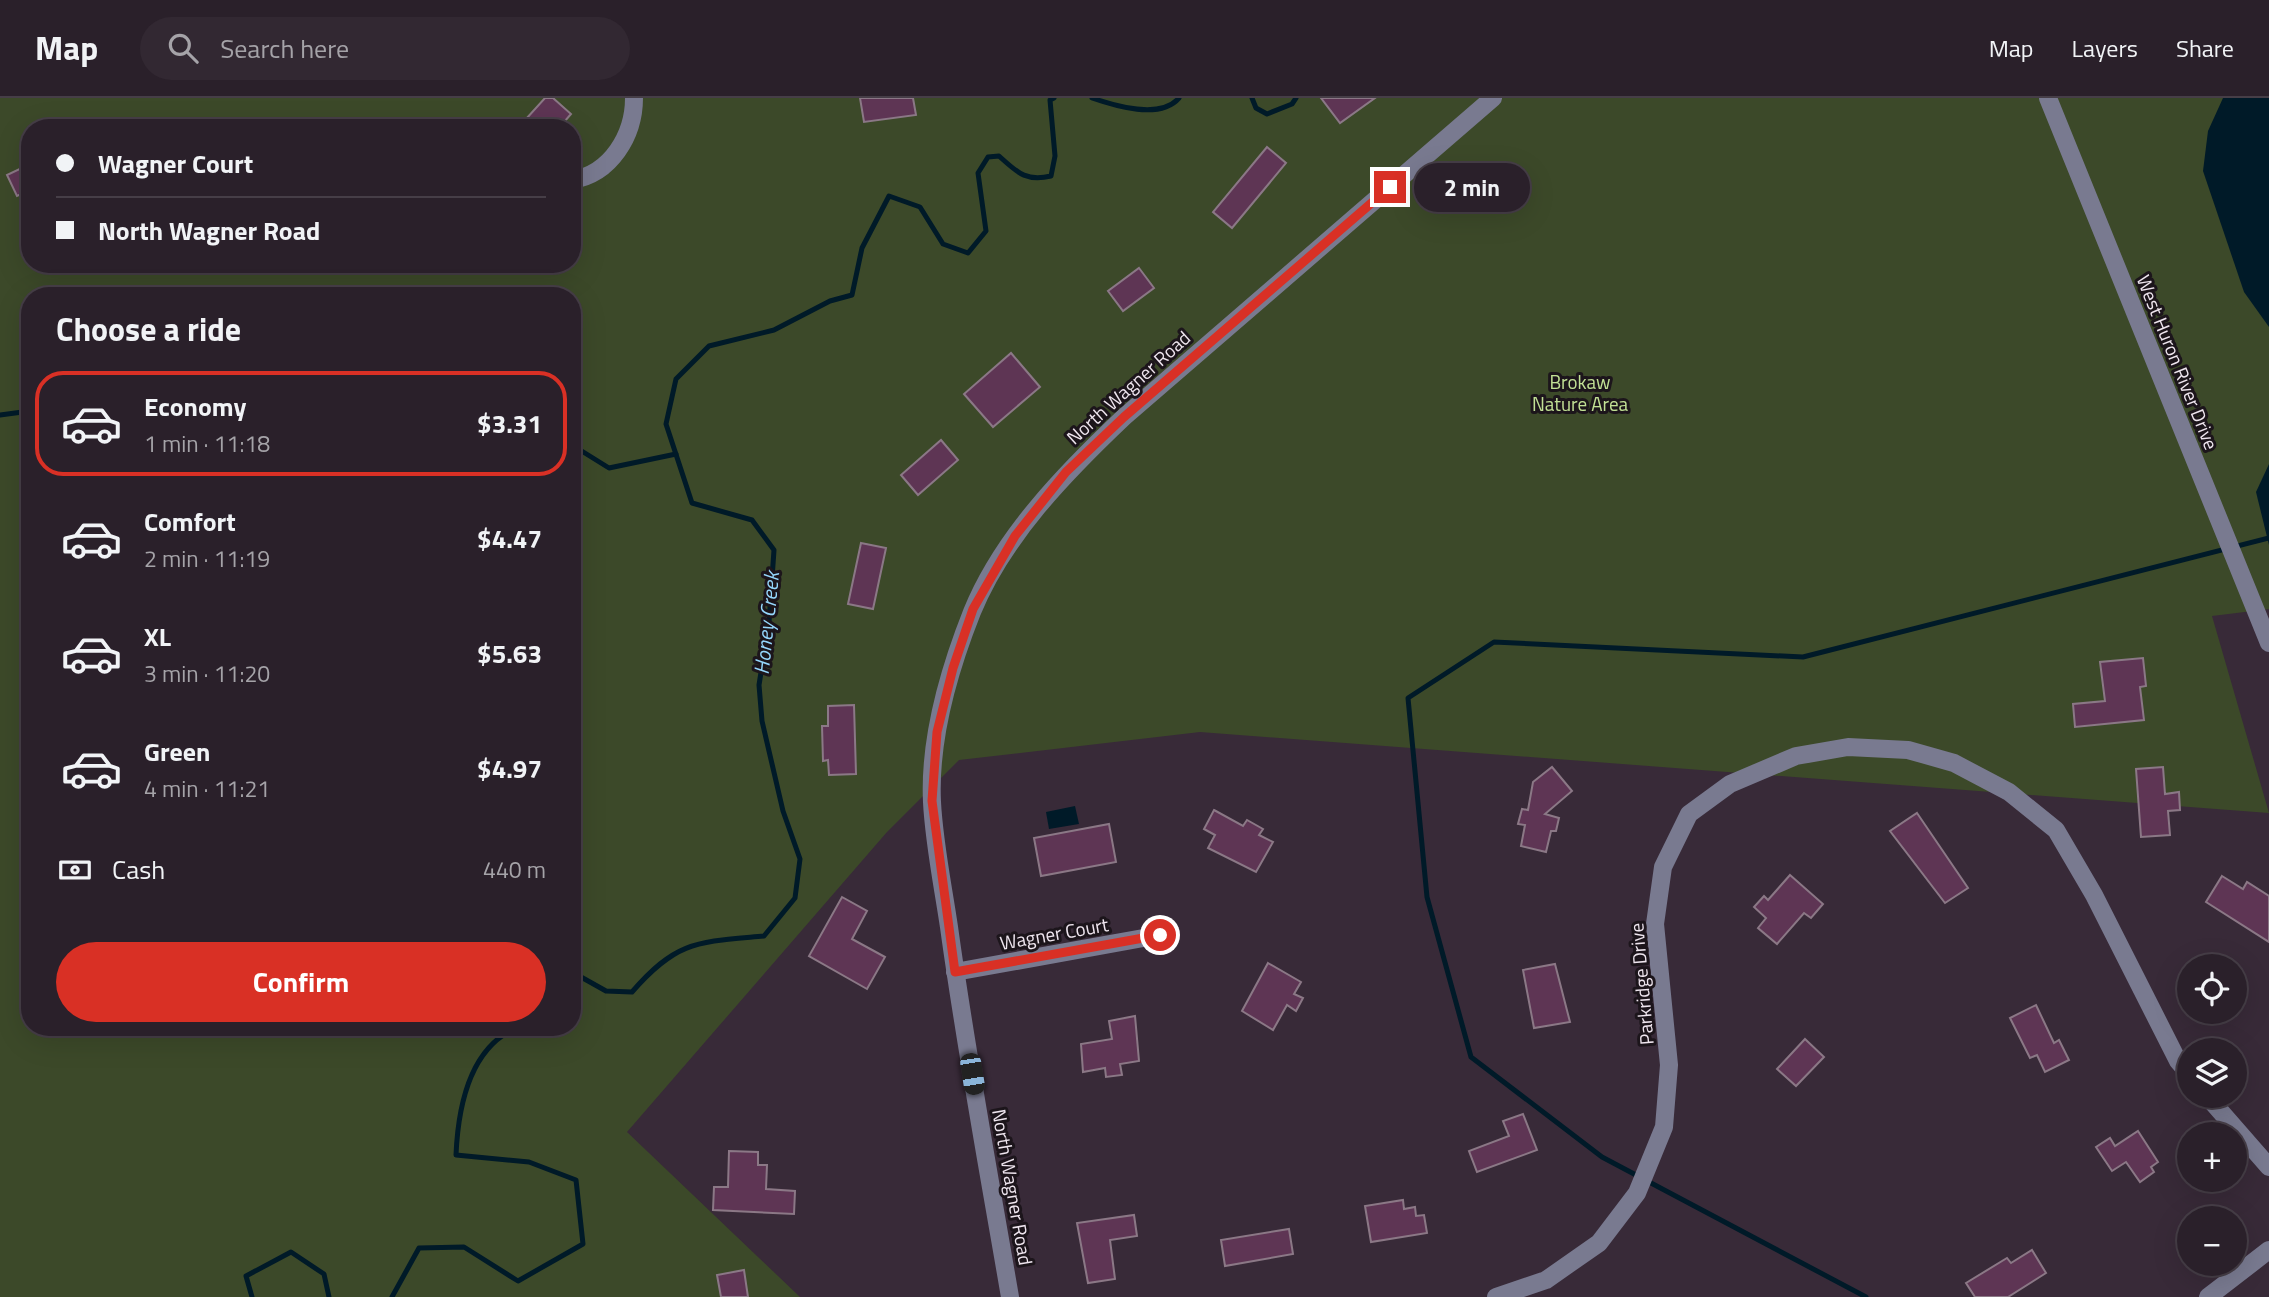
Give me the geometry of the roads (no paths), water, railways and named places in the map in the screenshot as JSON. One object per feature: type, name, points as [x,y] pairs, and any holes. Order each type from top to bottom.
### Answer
[{"type":"street","points":[[581,177],[601,170],[615,154],[628,132],[634,98]]},
{"type":"street","name":"North Wagner Road","points":[[1010,1297],[955,972],[932,801],[937,732],[953,668],[973,609],[1015,536],[1066,472],[1124,417],[1493,98]]},
{"type":"street","name":"West Huron River Drive","points":[[2048,98],[2269,643]]},
{"type":"street","name":"Parkridge Drive","points":[[1496,1297],[1546,1280],[1599,1243],[1637,1193],[1664,1127],[1670,1065],[1655,924],[1663,867],[1689,814],[1730,784],[1796,756],[1849,747],[1908,750],[1954,763],[2009,792],[2056,830],[2094,895],[2177,1059]]},
{"type":"street","name":"Wagner Court","points":[[955,972],[1160,935]]},
{"type":"street","points":[[2217,1108],[2269,1167]]},
{"type":"street","points":[[2208,1297],[2269,1250]]},
{"type":"water","points":[[2223,98],[2269,98],[2269,327],[2244,292],[2203,171],[2208,131]]},
{"type":"water","points":[[2269,464],[2269,545],[2256,492]]},
{"type":"water","points":[[1075,806],[1079,824],[1049,829],[1046,812]]},
{"type":"waterway","name":"Honey Creek","points":[[581,977],[606,991],[632,992],[662,962],[690,947],[722,940],[764,936],[795,898],[800,859],[783,811],[762,721],[759,685],[769,622],[774,550],[752,520],[692,503],[666,424],[676,379],[709,346],[774,330],[830,301],[852,295],[862,248],[889,196],[920,207],[943,244],[968,253],[986,231],[978,173],[988,157],[999,156],[1028,177],[1051,176],[1055,156],[1050,100],[1054,98]]},
{"type":"waterway","name":"Honey Creek","points":[[1092,98],[1149,110],[1171,105],[1179,98]]},
{"type":"waterway","name":"Honey Creek","points":[[1252,98],[1256,108],[1267,114],[1292,104],[1296,98]]},
{"type":"waterway","points":[[0,415],[21,412]]},
{"type":"waterway","points":[[581,451],[609,468],[676,454]]},
{"type":"waterway","points":[[1866,1297],[1602,1157],[1471,1057],[1427,897],[1408,698],[1494,642],[1803,657],[2269,538]]},
{"type":"waterway","name":"Honey Creek","points":[[392,1297],[419,1248],[464,1247],[518,1281],[583,1244],[576,1180],[529,1162],[456,1155],[460,1118],[469,1081],[477,1064],[501,1036]]},
{"type":"waterway","name":"Honey Creek","points":[[252,1297],[246,1276],[291,1252],[324,1274],[329,1297]]},
{"type":"park label","name":"Brokaw Nature Area","points":[[1580,392]]}]
